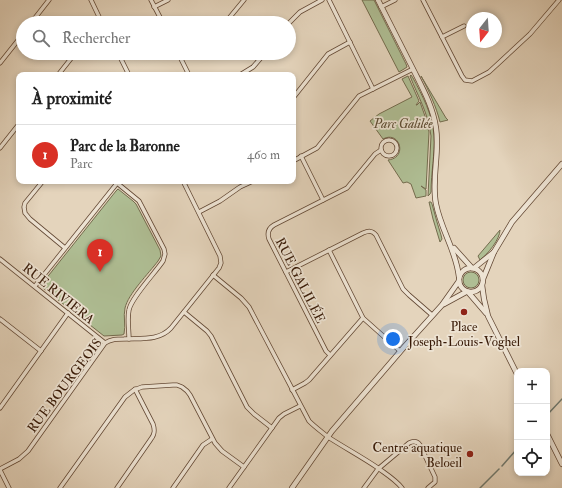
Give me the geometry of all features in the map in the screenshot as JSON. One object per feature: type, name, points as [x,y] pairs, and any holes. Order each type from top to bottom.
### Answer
[{"type":"street","points":[[37,16],[49,0]]},
{"type":"street","points":[[91,0],[99,16]]},
{"type":"street","points":[[151,0],[159,16]]},
{"type":"street","points":[[154,7],[168,0]]},
{"type":"street","points":[[231,16],[244,0]]},
{"type":"street","points":[[296,16],[300,12],[322,0]]},
{"type":"street","points":[[328,0],[373,89]]},
{"type":"street","points":[[378,0],[427,98],[435,122],[437,137],[435,185],[436,202],[442,226],[451,245],[457,263],[462,288],[488,316]]},
{"type":"street","points":[[381,7],[395,0]]},
{"type":"street","points":[[423,0],[464,78],[467,81],[472,81],[490,72],[530,34],[560,0]]},
{"type":"street","points":[[442,36],[464,26]]},
{"type":"street","points":[[296,94],[330,52],[350,42]]},
{"type":"street","points":[[0,63],[16,43]]},
{"type":"street","points":[[60,72],[70,60]]},
{"type":"street","points":[[122,60],[128,72]]},
{"type":"street","points":[[182,60],[188,72]]},
{"type":"street","points":[[245,72],[253,67],[259,60]]},
{"type":"street","points":[[296,159],[318,146],[356,98],[412,69]]},
{"type":"street","points":[[0,148],[16,128]]},
{"type":"street","name":"RUE GALILÉE","points":[[330,355],[326,351],[286,272],[268,232],[274,225],[347,188],[375,154],[381,150],[385,141],[390,140],[394,142],[396,147],[396,152],[391,156],[384,154],[381,150]]},
{"type":"street","points":[[301,156],[323,200]]},
{"type":"street","points":[[514,368],[488,316],[482,285],[483,279],[494,252],[515,218],[562,164]]},
{"type":"street","points":[[41,184],[25,203],[24,212],[28,218],[65,248]]},
{"type":"street","points":[[35,286],[116,184]]},
{"type":"street","points":[[120,184],[139,200],[164,249],[165,254],[163,261],[130,305],[128,312],[129,339]]},
{"type":"street","name":"RUE BOURGEOIS","points":[[0,469],[19,459],[28,451],[105,343],[113,339],[153,338],[161,336],[170,330],[213,275],[220,264],[221,258],[185,184]]},
{"type":"street","points":[[199,212],[220,202],[243,184]]},
{"type":"street","points":[[286,272],[370,231],[376,235],[404,289],[432,315]]},
{"type":"street","points":[[451,245],[473,268],[480,272],[483,279]]},
{"type":"street","points":[[329,250],[363,318],[400,351]]},
{"type":"street","points":[[292,488],[328,436],[442,304],[459,279],[463,270],[473,268],[494,252]]},
{"type":"street","name":"RUE RIVIERA","points":[[0,259],[105,343]]},
{"type":"street","points":[[213,275],[248,304],[310,423],[346,449],[378,468],[396,481],[402,488]]},
{"type":"street","points":[[442,304],[467,292],[476,291],[482,285]]},
{"type":"street","points":[[184,312],[209,332],[249,409],[272,428]]},
{"type":"street","points":[[0,408],[68,313]]},
{"type":"street","points":[[292,390],[309,380],[363,318]]},
{"type":"street","points":[[0,319],[41,351]]},
{"type":"street","points":[[60,488],[125,397],[135,389],[148,386],[175,385],[182,387],[188,393],[212,439],[220,449],[244,467]]},
{"type":"street","points":[[117,488],[154,433],[154,426],[135,389]]},
{"type":"street","points":[[229,488],[282,415],[300,406]]},
{"type":"street","points":[[173,488],[205,444],[212,439]]},
{"type":"street","points":[[550,440],[562,464]]},
{"type":"street","points":[[364,488],[378,468],[411,442],[420,444],[435,477],[435,482],[428,488]]},
{"type":"street","points":[[0,469],[9,488]]},
{"type":"green space","points":[[362,0],[374,0],[406,64],[407,67],[399,72]]},
{"type":"green space","points":[[411,75],[420,91],[432,120],[434,150],[431,192],[428,196],[431,136],[430,127],[410,76]]},
{"type":"green space","name":"Parc Galilée","points":[[408,76],[419,101],[416,105],[420,102],[429,132],[426,189],[421,186],[426,190],[426,196],[416,198],[411,184],[407,182],[403,183],[388,160],[398,155],[400,150],[397,141],[394,138],[389,137],[383,139],[370,121],[379,114],[412,97],[402,79]]},
{"type":"green space","points":[[421,76],[448,120],[440,122],[432,99]]},
{"type":"green space","points":[[118,189],[136,204],[160,250],[161,256],[134,290],[127,302],[124,311],[124,334],[104,336],[41,285]]},
{"type":"green space","points":[[429,202],[432,204],[441,235],[442,239],[440,242],[433,219]]},
{"type":"green space","points":[[500,230],[498,238],[493,246],[480,260],[478,256]]},
{"type":"green space","points":[[471,272],[478,277],[479,280],[474,287],[471,288],[464,283],[463,280],[468,273]]},
{"type":"waterway","points":[[550,412],[562,399]]},
{"type":"waterway","points":[[502,466],[514,452]]},
{"type":"waterway","points":[[480,488],[499,469]]},
{"type":"place","name":"Parc de la Baronne","points":[[100,272]]},
{"type":"place","name":"Place Joseph-Louis-Voghel","points":[[464,312]]},
{"type":"place","name":"Centre aquatique Beloeil","points":[[470,454]]}]
